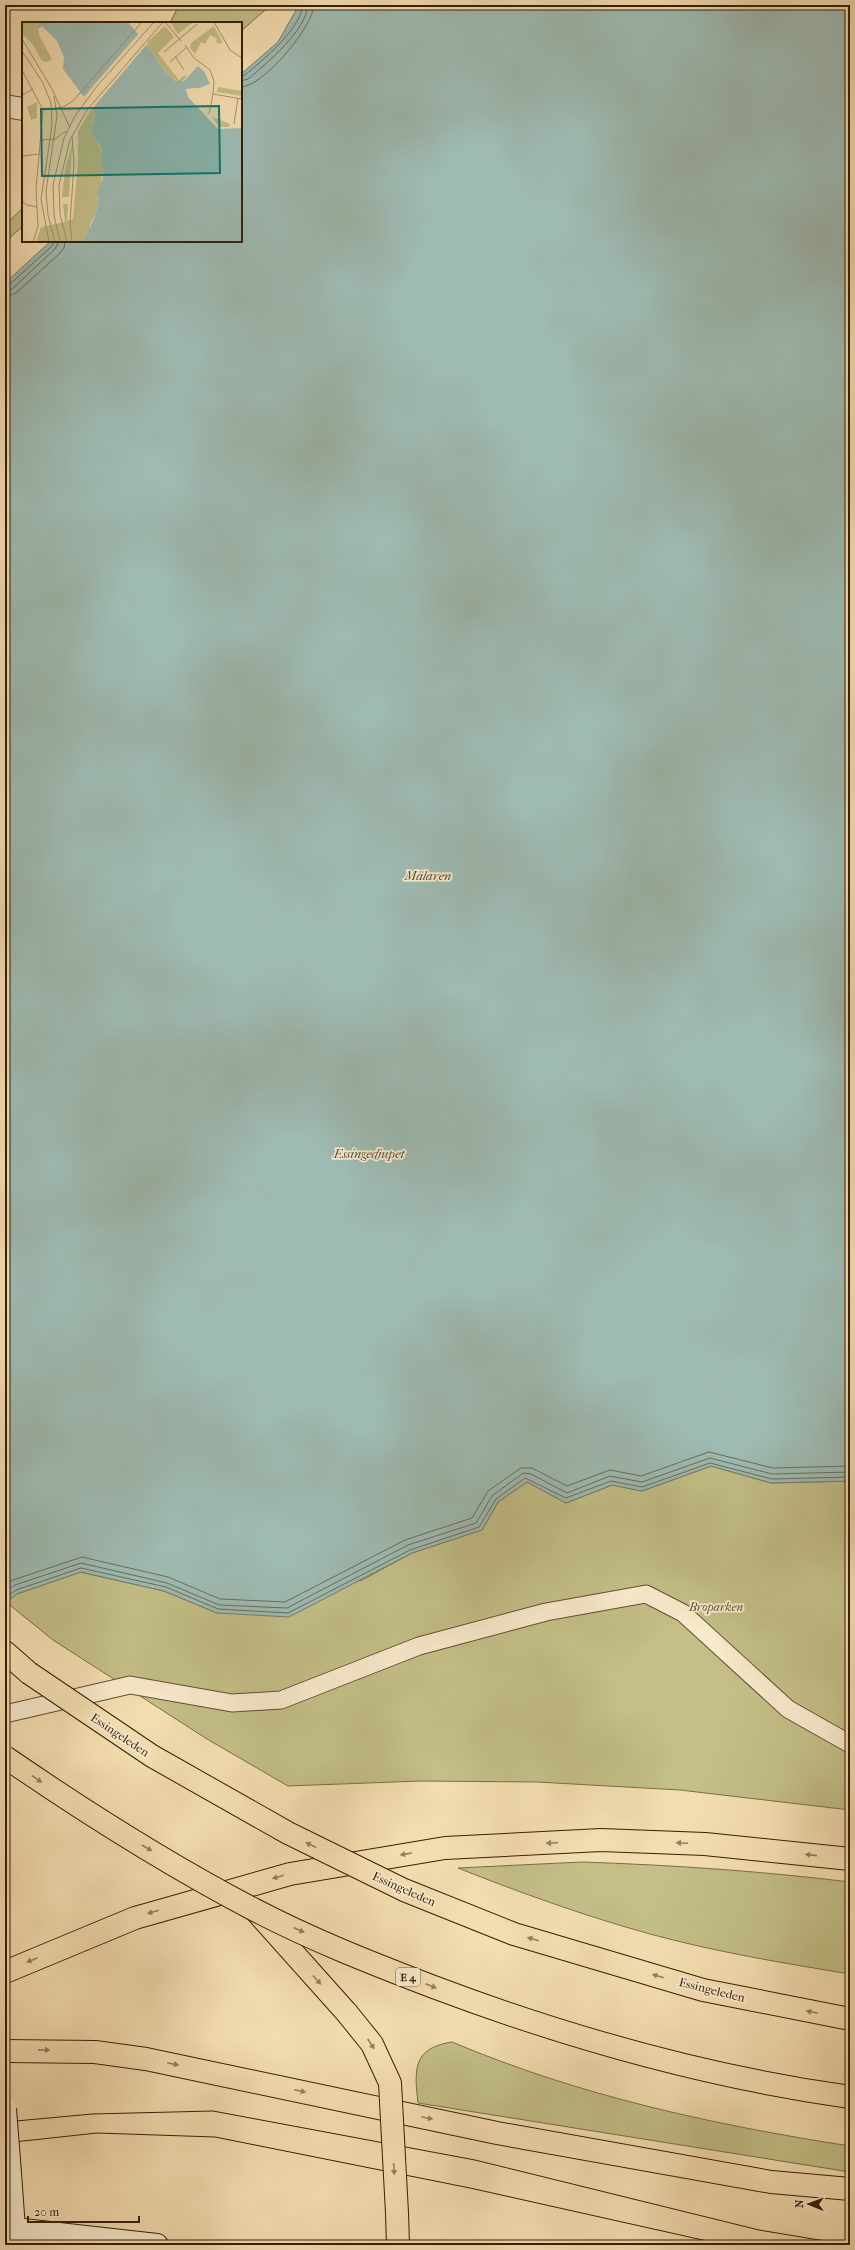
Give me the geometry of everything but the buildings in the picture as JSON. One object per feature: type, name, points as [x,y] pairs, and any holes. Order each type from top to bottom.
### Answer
[{"type":"highway","name":"Essingeleden","points":[[5,1652],[29,1673],[152,1756],[288,1833],[404,1890],[514,1934],[703,1990],[850,2019]]},
{"type":"highway","name":"E 4","points":[[5,1757],[97,1820],[254,1909],[374,1964],[510,2016],[689,2067],[850,2097]]},
{"type":"highway","points":[[5,1972],[135,1918],[290,1874],[445,1848],[601,1840],[705,1844],[850,1859]]},
{"type":"highway","points":[[254,1909],[347,2013],[372,2044],[390,2083],[398,2245]]},
{"type":"highway","points":[[5,2051],[95,2052],[146,2058],[497,2132],[771,2182],[850,2189]]},
{"type":"street","points":[[5,106],[22,109]]},
{"type":"street","points":[[5,2109],[10,2172],[10,2230],[157,2245]]},
{"type":"lane","points":[[5,1714],[130,1684],[232,1703],[281,1700],[419,1646],[546,1612],[646,1594],[683,1613],[788,1709],[850,1744]]},
{"type":"green space","points":[[179,5],[271,5],[242,30],[242,22],[170,22]]},
{"type":"green space","points":[[22,209],[22,227],[5,242],[5,225]]},
{"type":"green space","name":"Broparken","points":[[711,1466],[771,1483],[850,1481],[850,1810],[680,1790],[537,1782],[420,1781],[288,1786],[207,1739],[53,1640],[6,1602],[17,1594],[80,1572],[164,1591],[217,1613],[362,1580],[412,1553],[482,1530],[498,1502],[527,1482],[566,1503],[612,1485],[642,1491]]},
{"type":"green space","points":[[582,1862],[716,1869],[850,1882],[850,1974],[725,1952],[650,1934],[553,1904],[458,1868]]},
{"type":"green space","points":[[452,2042],[500,2061],[598,2093],[698,2118],[799,2138],[850,2146],[850,2172],[418,2103],[416,2080],[419,2062],[423,2055],[430,2049]]},
{"type":"water","name":"Essingedjupet","points":[[299,5],[850,5],[850,1481],[771,1483],[711,1466],[642,1491],[612,1485],[566,1503],[527,1482],[498,1502],[482,1530],[412,1553],[289,1617],[217,1613],[164,1591],[81,1572],[17,1594],[5,1603],[5,283],[50,242],[242,242],[242,73],[278,42]]},
{"type":"tram line","points":[[5,2122],[92,2114],[213,2111],[475,2160],[759,2230],[849,2245]]},
{"type":"tram line","points":[[5,2143],[97,2133],[215,2137],[470,2188],[725,2245]]},
{"type":"water label","name":"Mälaren","points":[[428,875]]}]
